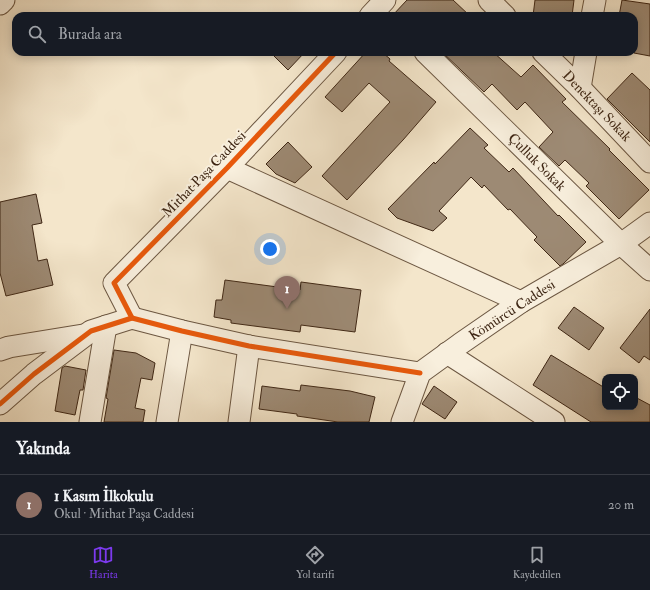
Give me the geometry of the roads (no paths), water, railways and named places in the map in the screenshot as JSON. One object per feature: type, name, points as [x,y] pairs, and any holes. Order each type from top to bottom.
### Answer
[{"type":"street","points":[[0,4],[4,0]]},
{"type":"street","points":[[488,0],[501,12]]},
{"type":"street","points":[[593,12],[595,0]]},
{"type":"street","name":"Mithat Paşa Caddesi","points":[[132,318],[114,283],[227,168],[332,56]]},
{"type":"street","name":"Çulluk Sokak","points":[[429,56],[620,244],[650,270]]},
{"type":"street","name":"Denektaşı Sokak","points":[[546,56],[580,88],[650,162]]},
{"type":"street","points":[[580,88],[585,56]]},
{"type":"street","points":[[227,168],[521,302]]},
{"type":"street","name":"Kömürcü Caddesi","points":[[420,373],[521,302],[620,244],[650,223]]},
{"type":"street","points":[[0,404],[34,374],[91,330],[132,318],[249,346],[420,373],[402,422]]},
{"type":"street","points":[[90,422],[106,326]]},
{"type":"street","points":[[167,422],[182,331]]},
{"type":"street","points":[[0,350],[9,347],[86,335]]},
{"type":"street","points":[[239,422],[249,346]]},
{"type":"street","points":[[447,353],[554,422]]},
{"type":"place","name":"1 Kasım İlkokulu","points":[[287,309]]}]
